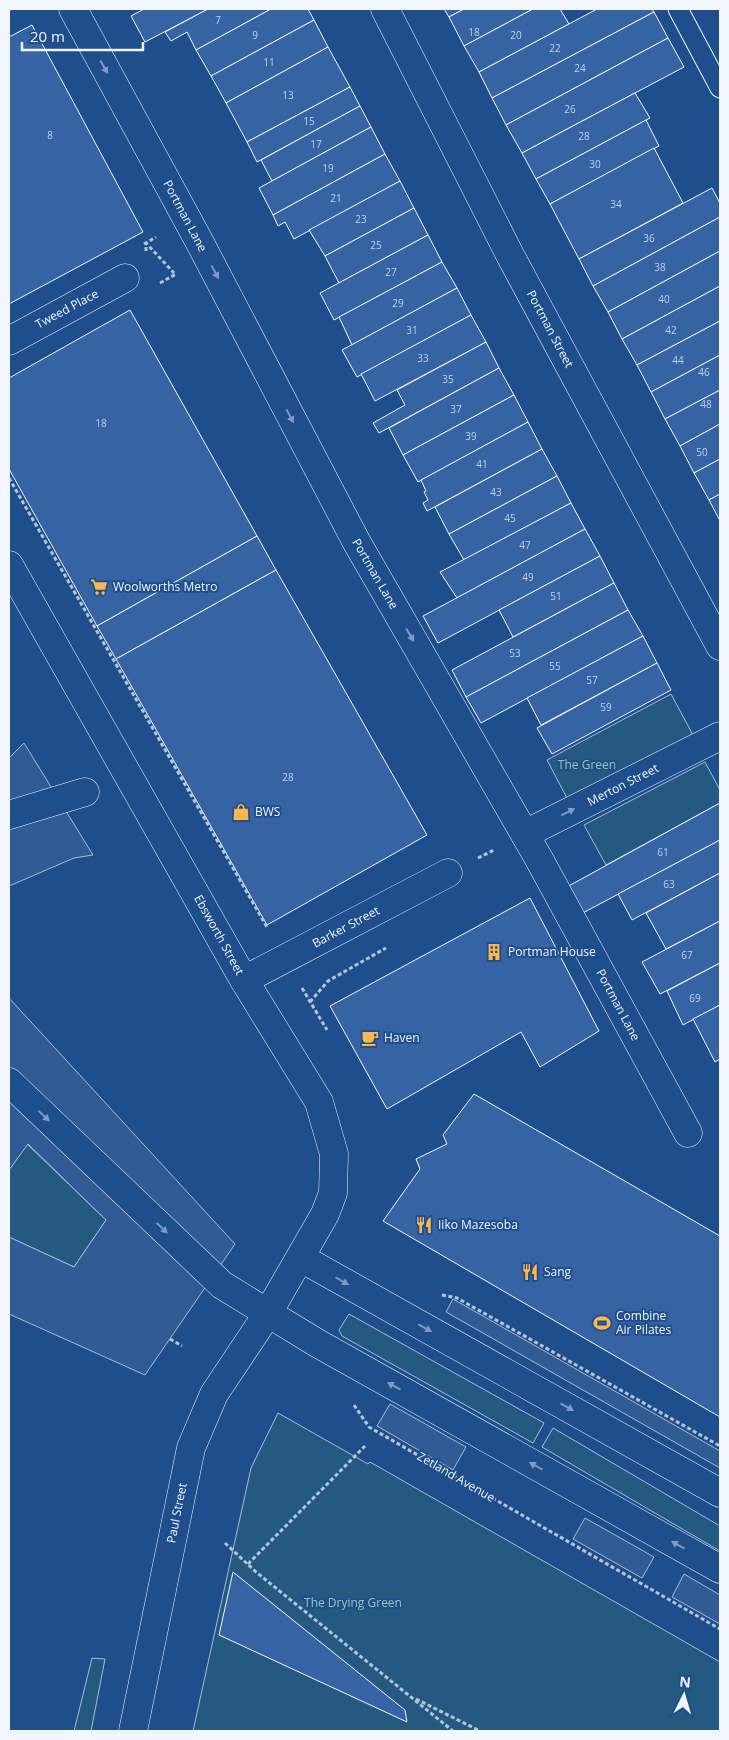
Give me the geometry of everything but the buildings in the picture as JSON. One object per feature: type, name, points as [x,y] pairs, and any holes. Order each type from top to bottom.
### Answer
[{"type":"street","name":"Portman Lane","points":[[73,9],[188,220],[356,541],[525,834],[688,1133]]},
{"type":"street","name":"Portman Street","points":[[385,9],[510,256],[720,646]]},
{"type":"street","name":"Tweed Place","points":[[9,341],[125,278]]},
{"type":"street","name":"Ebsworth Street","points":[[9,564],[244,980],[319,1102],[334,1154],[332,1192],[325,1214],[268,1314]]},
{"type":"street","name":"Merton Street","points":[[525,834],[720,736]]},
{"type":"street","points":[[9,815],[85,792]]},
{"type":"street","name":"Barker Street","points":[[244,980],[448,873]]},
{"type":"street","points":[[9,1082],[222,1284],[317,1343],[720,1569]]},
{"type":"street","points":[[301,1258],[720,1493]]},
{"type":"street","name":"Paul Street","points":[[133,1731],[191,1448],[214,1394],[268,1314]]},
{"type":"lane","points":[[678,9],[720,88]]},
{"type":"path","points":[[138,247],[188,220]]},
{"type":"path","points":[[158,284],[208,258]]},
{"type":"path","points":[[9,478],[327,1030]]},
{"type":"path","points":[[448,873],[525,834]]},
{"type":"path","points":[[310,1002],[328,981],[395,943]]},
{"type":"path","points":[[170,1339],[182,1346]]},
{"type":"path","name":"Zetland Avenue","points":[[349,1399],[369,1427],[720,1629]]},
{"type":"path","points":[[248,1564],[365,1446]]},
{"type":"path","points":[[225,1543],[248,1564],[453,1731]]},
{"type":"path","points":[[409,1695],[480,1731]]},
{"type":"green space","name":"The Green","points":[[671,694],[693,735],[568,800],[547,760]]},
{"type":"green space","name":"The Green","points":[[705,762],[720,790],[720,803],[606,865],[584,825]]},
{"type":"green space","points":[[27,1144],[106,1220],[74,1267],[9,1237],[9,1170]]},
{"type":"green space","points":[[349,1314],[544,1423],[533,1443],[342,1336],[339,1330]]},
{"type":"green space","name":"The Drying Green","points":[[278,1413],[368,1464],[370,1462],[720,1662],[720,1731],[193,1731],[251,1468]]},
{"type":"green space","points":[[553,1428],[720,1526],[720,1551],[542,1447]]},
{"type":"green space","points":[[92,1658],[105,1659],[91,1731],[74,1731]]},
{"type":"shaded area","points":[[24,743],[93,855],[74,858],[9,886],[9,758]]},
{"type":"shaded area","points":[[9,998],[235,1244],[145,1375],[9,1314],[9,1237],[74,1267],[106,1220],[28,1144],[9,1170]]},
{"type":"shaded area","points":[[453,1299],[720,1451],[720,1468],[446,1312]]},
{"type":"shaded area","points":[[390,1404],[466,1447],[453,1470],[377,1426]]},
{"type":"shaded area","points":[[585,1518],[654,1557],[642,1578],[573,1539]]},
{"type":"shaded area","points":[[684,1574],[720,1595],[720,1624],[672,1597]]},
{"type":"place","name":"Woolworths Metro","points":[[99,587]]},
{"type":"place","name":"BWS","points":[[241,812]]},
{"type":"place","name":"Portman House","points":[[494,952]]},
{"type":"place","name":"Haven","points":[[370,1038]]},
{"type":"place","name":"Iiko Mazesoba","points":[[424,1225]]},
{"type":"place","name":"Sang","points":[[530,1272]]},
{"type":"place","name":"Combine Air Pilates","points":[[602,1323]]}]
